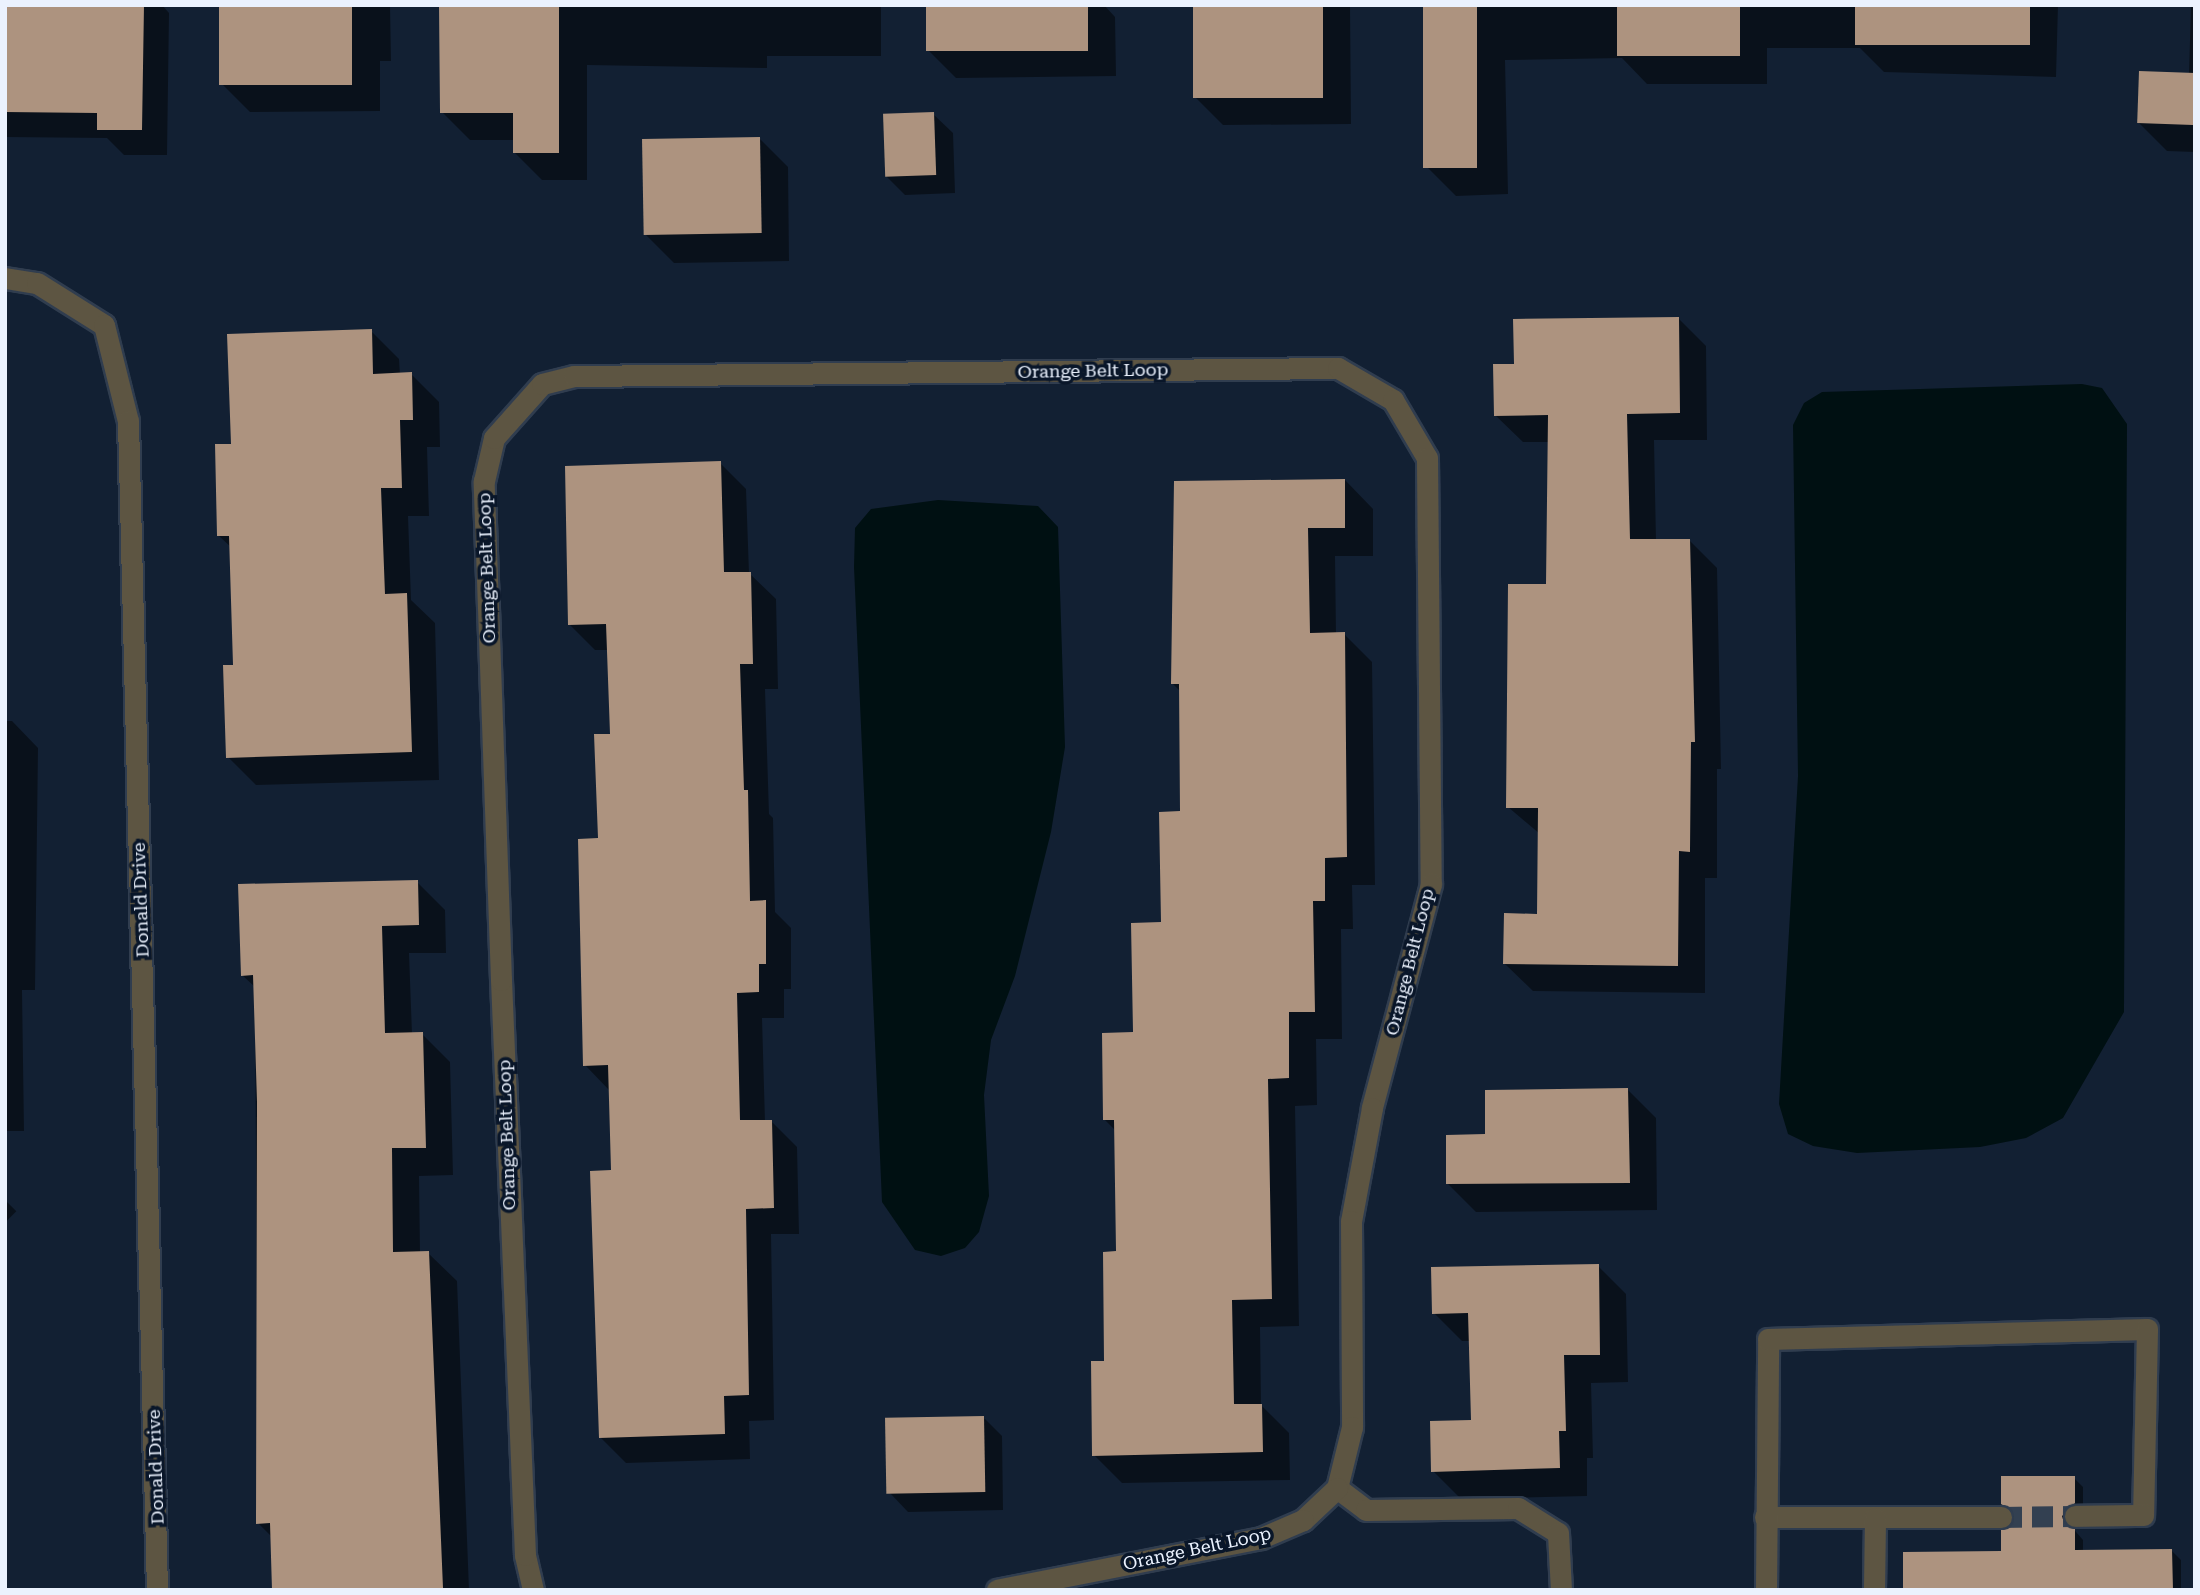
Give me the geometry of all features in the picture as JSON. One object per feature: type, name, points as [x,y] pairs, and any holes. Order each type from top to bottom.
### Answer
[{"type":"street","name":"Donald Drive","points":[[5,278],[37,283],[104,325],[128,421],[157,1590]]},
{"type":"street","name":"Orange Belt Loop","points":[[533,1590],[525,1555],[484,481],[494,438],[515,410],[542,384],[574,376],[1338,368],[1393,400],[1427,458],[1431,884],[1372,1108],[1351,1221],[1355,1335],[1352,1427],[1338,1488],[1303,1520],[1261,1538],[997,1590]]},
{"type":"street","points":[[1766,1590],[1768,1339],[2147,1329],[2143,1515],[2075,1516]]},
{"type":"street","points":[[1338,1488],[1366,1510],[1518,1508],[1558,1533],[1561,1590]]},
{"type":"street","points":[[1765,1517],[2001,1517]]},
{"type":"street","points":[[1874,1590],[1875,1518]]},
{"type":"shaded area","points":[[2082,384],[2102,388],[2127,424],[2124,1012],[2063,1118],[2026,1138],[1980,1147],[1857,1153],[1813,1146],[1788,1134],[1779,1104],[1798,776],[1793,425],[1804,403],[1822,392]]},
{"type":"shaded area","points":[[938,500],[1038,506],[1058,527],[1065,747],[1051,832],[1015,976],[991,1040],[984,1095],[989,1196],[979,1232],[965,1248],[941,1256],[915,1250],[882,1202],[854,567],[855,528],[871,509]]},
{"type":"building","points":[[5,5],[144,5],[142,130],[97,130],[97,113],[5,112]]},
{"type":"building","points":[[219,5],[352,5],[352,85],[219,85]]},
{"type":"building","points":[[439,5],[559,5],[559,153],[513,153],[513,113],[440,113]]},
{"type":"building","points":[[926,5],[1088,5],[1088,51],[926,51]]},
{"type":"building","points":[[1193,5],[1323,5],[1323,98],[1193,98]]},
{"type":"building","points":[[1423,5],[1477,5],[1477,168],[1423,168]]},
{"type":"building","points":[[1617,5],[1740,5],[1740,56],[1617,56]]},
{"type":"building","points":[[1855,5],[2030,5],[2030,45],[1855,45]]},
{"type":"building","points":[[2139,71],[2195,73],[2193,125],[2137,123]]},
{"type":"building","points":[[934,112],[936,175],[885,177],[883,114]]},
{"type":"building","points":[[760,137],[762,233],[644,235],[642,139]]},
{"type":"building","points":[[1679,317],[1680,413],[1627,414],[1630,539],[1690,539],[1695,742],[1691,742],[1690,852],[1679,851],[1678,966],[1503,964],[1504,913],[1537,914],[1538,808],[1506,808],[1508,584],[1546,584],[1548,415],[1494,416],[1493,364],[1514,364],[1513,319]]},
{"type":"building","points":[[372,329],[373,374],[412,372],[413,420],[400,420],[402,488],[381,488],[385,594],[407,593],[412,752],[226,758],[223,665],[233,665],[229,536],[217,536],[215,444],[231,444],[227,334]]},
{"type":"building","points":[[721,461],[724,572],[751,572],[753,664],[740,664],[744,790],[748,790],[750,901],[766,900],[766,964],[759,964],[759,992],[737,993],[740,1120],[772,1120],[774,1208],[746,1209],[749,1395],[724,1396],[725,1434],[599,1438],[590,1171],[611,1170],[608,1065],[583,1066],[578,839],[598,838],[594,734],[610,734],[606,624],[568,625],[565,466]]},
{"type":"building","points":[[1345,479],[1345,528],[1308,528],[1310,633],[1345,632],[1347,857],[1325,858],[1325,901],[1313,901],[1315,1012],[1289,1012],[1289,1078],[1268,1079],[1272,1299],[1232,1300],[1234,1404],[1262,1404],[1263,1452],[1092,1456],[1091,1361],[1104,1361],[1103,1252],[1116,1251],[1114,1120],[1103,1120],[1102,1033],[1133,1032],[1131,923],[1161,922],[1159,812],[1180,811],[1179,684],[1171,684],[1174,481]]},
{"type":"building","points":[[418,880],[419,925],[382,926],[385,1033],[423,1032],[426,1148],[392,1148],[393,1252],[429,1251],[443,1588],[272,1590],[270,1523],[256,1524],[257,1102],[253,975],[241,976],[238,884]]},
{"type":"building","points":[[1628,1088],[1630,1183],[1446,1184],[1446,1135],[1485,1134],[1485,1090]]},
{"type":"building","points":[[1599,1264],[1600,1355],[1564,1355],[1566,1431],[1559,1431],[1560,1468],[1431,1472],[1430,1421],[1471,1420],[1468,1313],[1432,1314],[1431,1267]]},
{"type":"building","points":[[984,1416],[985,1492],[886,1494],[885,1418]]},
{"type":"building","points":[[2001,1476],[2075,1476],[2075,1503],[2062,1516],[2064,1523],[2075,1529],[2075,1550],[2172,1549],[2173,1590],[1903,1590],[1903,1552],[2001,1551],[2001,1530],[2014,1518],[2012,1510],[2001,1504]]},
{"type":"tunnel","points":[[2001,1517],[2075,1516]]}]
